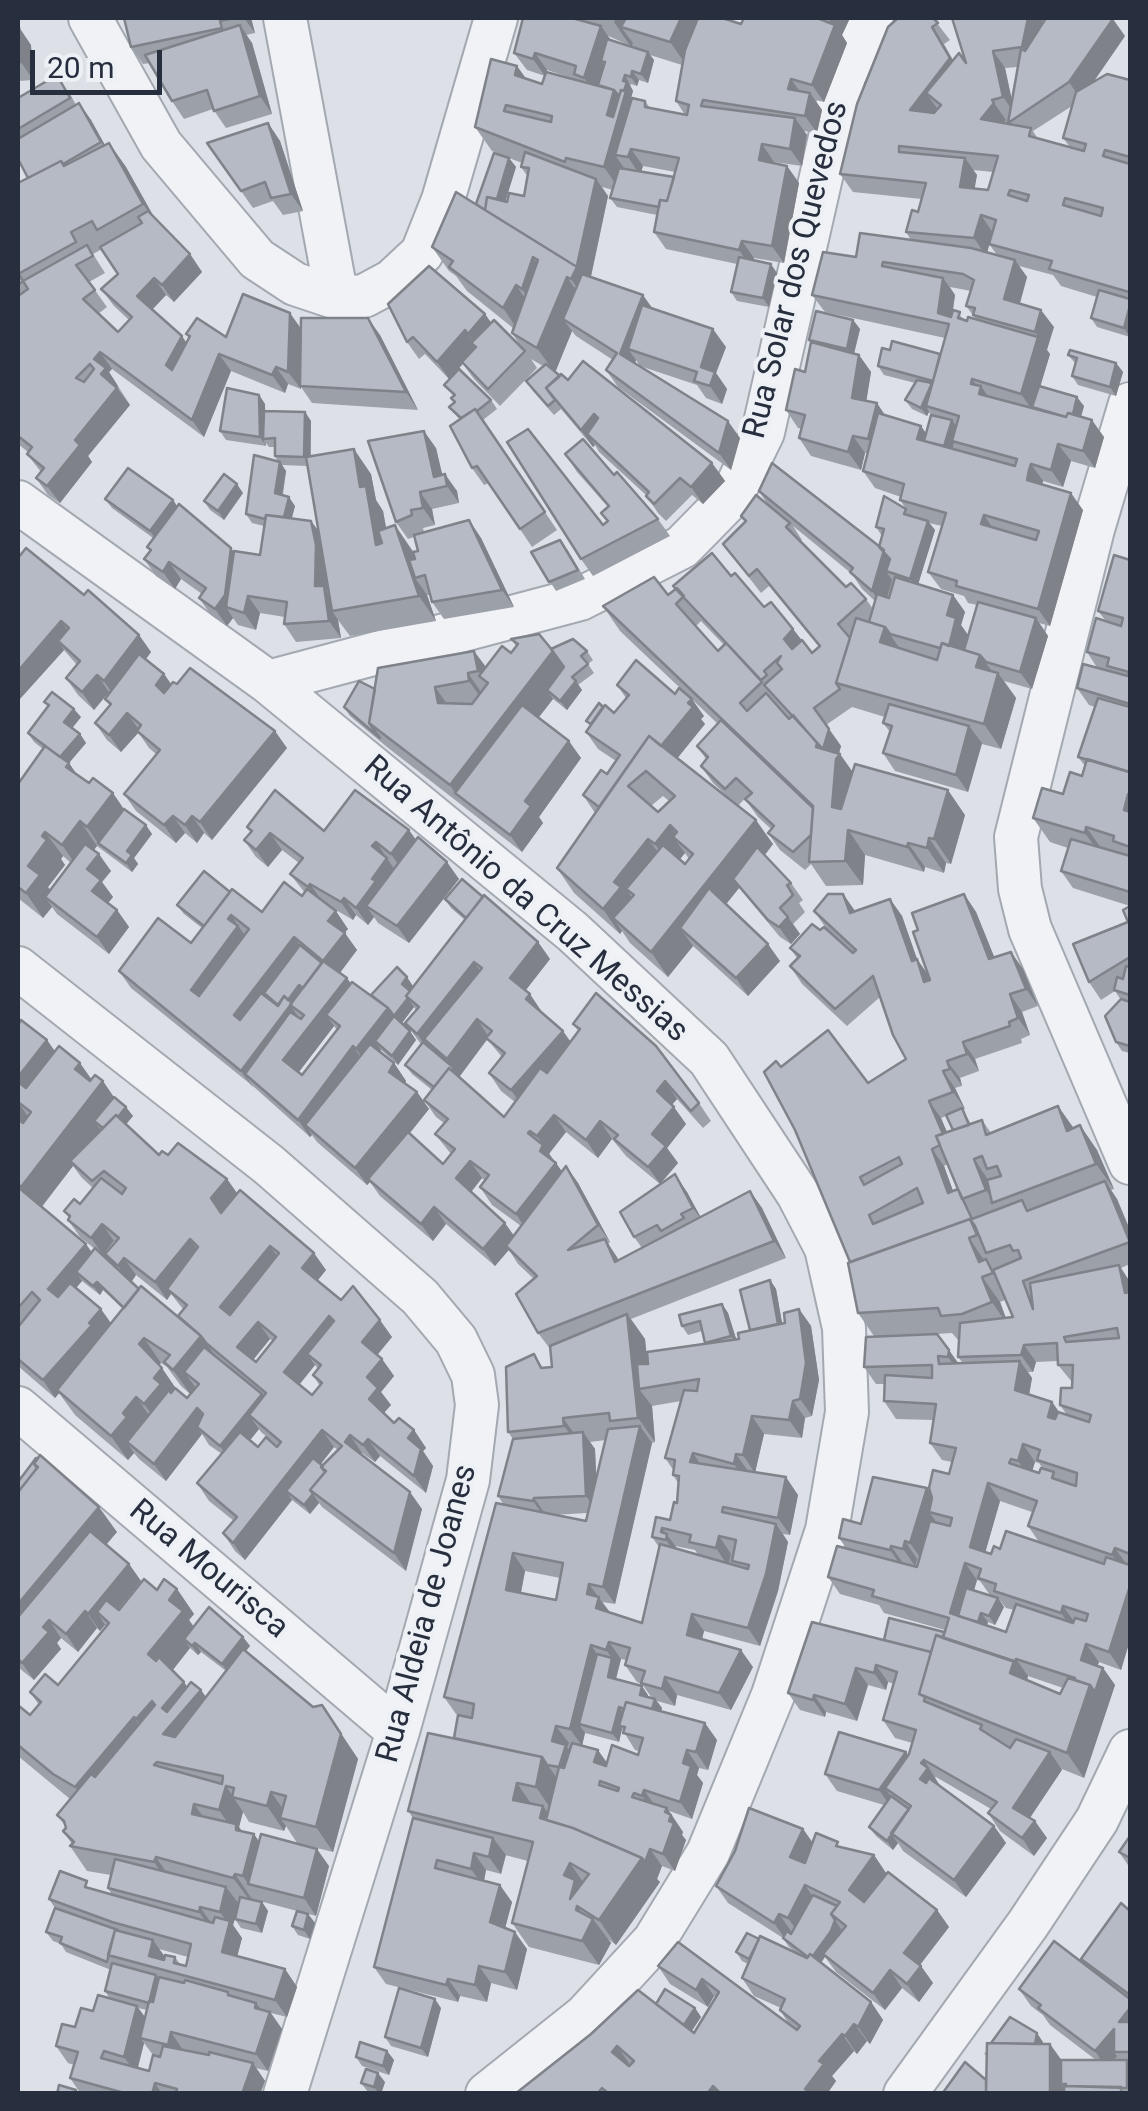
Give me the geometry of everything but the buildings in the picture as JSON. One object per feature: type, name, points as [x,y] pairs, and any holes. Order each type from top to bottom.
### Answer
[{"type":"street","points":[[90,18],[161,144],[257,259],[295,284],[336,298],[364,296],[392,281],[422,253],[443,200],[496,18]]},
{"type":"street","points":[[285,18],[336,298]]},
{"type":"street","name":"Rua Solar dos Quevedos","points":[[268,682],[580,599],[682,548],[732,496],[763,432],[844,76],[872,18]]},
{"type":"street","points":[[1130,404],[1093,529],[1016,838],[1020,890],[1030,929],[1130,1163]]},
{"type":"street","name":"Rua Antônio da Cruz Messias","points":[[18,502],[268,682],[573,932],[709,1058],[798,1194],[826,1248],[844,1328],[846,1412],[828,1530],[772,1695],[708,1853],[654,1941],[585,2016],[488,2094]]},
{"type":"street","name":"Rua Aldeia de Joanes","points":[[18,968],[269,1166],[420,1297],[456,1340],[473,1375],[477,1405],[468,1480],[398,1731],[285,2094]]},
{"type":"street","name":"Rua Mourisca","points":[[18,1408],[398,1731]]},
{"type":"street","points":[[906,2094],[1097,1820],[1130,1751]]}]
